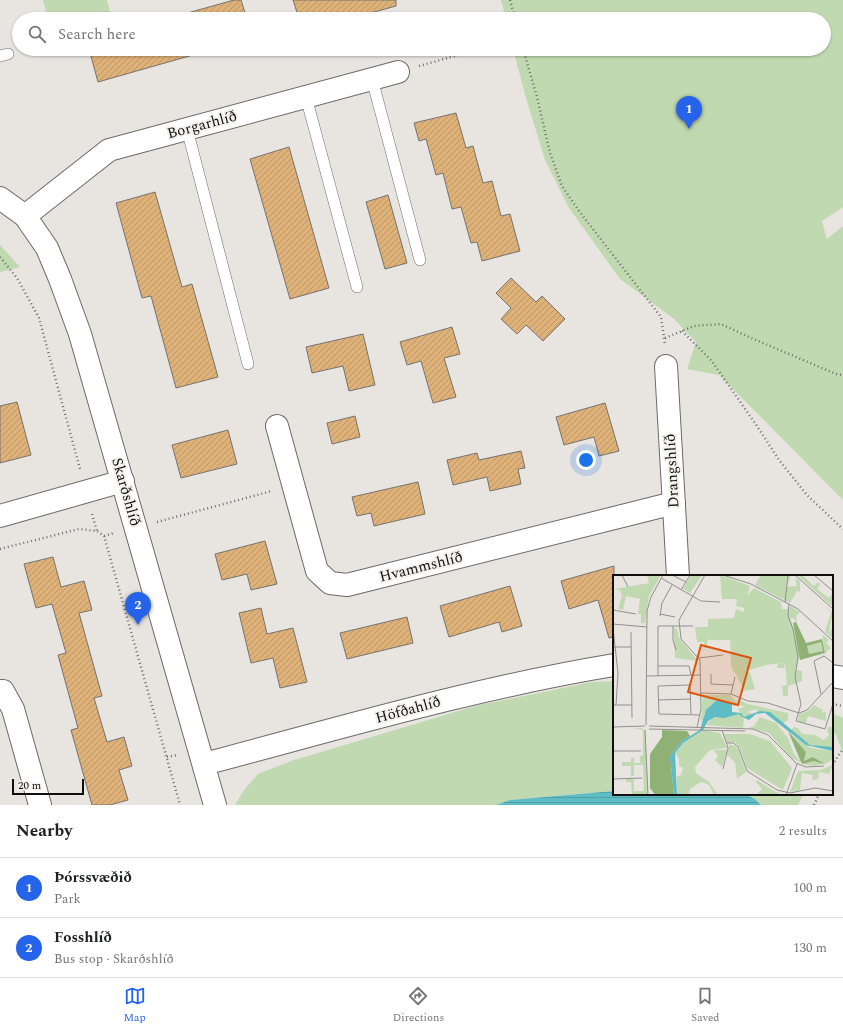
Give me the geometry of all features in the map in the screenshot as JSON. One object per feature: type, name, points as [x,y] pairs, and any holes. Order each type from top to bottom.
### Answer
[{"type":"street","name":"Borgarhlíð","points":[[25,216],[108,150],[398,72]]},
{"type":"street","name":"Skarðshlíð","points":[[0,198],[25,216],[47,248],[80,334],[215,805]]},
{"type":"street","name":"Drangshlíð","points":[[666,366],[678,575]]},
{"type":"street","name":"Hvammshlíð","points":[[277,426],[317,571],[330,583],[347,585],[674,503]]},
{"type":"street","points":[[0,516],[123,481]]},
{"type":"street","name":"Höfðahlíð","points":[[204,764],[470,694],[560,674],[613,665]]},
{"type":"street","points":[[833,676],[843,678]]},
{"type":"street","points":[[0,691],[3,691],[13,709],[40,805]]},
{"type":"lane","points":[[372,79],[420,260]]},
{"type":"lane","points":[[306,97],[357,287]]},
{"type":"lane","points":[[187,129],[248,364]]},
{"type":"path","points":[[510,0],[513,12]]},
{"type":"path","points":[[398,72],[455,56]]},
{"type":"path","points":[[525,56],[550,153],[562,186],[579,211],[661,317],[666,366]]},
{"type":"path","points":[[0,257],[17,278],[39,318],[96,531]]},
{"type":"path","points":[[664,338],[694,326],[721,324],[836,374],[843,375]]},
{"type":"path","points":[[682,331],[711,360],[779,460],[807,495],[843,529]]},
{"type":"path","points":[[104,536],[294,486]]},
{"type":"path","points":[[0,549],[79,529],[96,531],[104,536],[180,805]]},
{"type":"path","points":[[833,704],[843,706]]},
{"type":"path","points":[[833,764],[843,749]]},
{"type":"path","points":[[814,805],[819,795]]},
{"type":"green space","points":[[43,0],[107,0],[110,12],[46,12]]},
{"type":"green space","points":[[501,0],[843,0],[843,207],[822,221],[827,239],[843,226],[843,500],[719,375],[687,369],[696,342],[674,319],[620,279],[569,208],[545,160],[515,56],[831,56],[831,12],[504,12]]},
{"type":"green space","points":[[0,245],[20,267],[0,272]]},
{"type":"green space","points":[[613,681],[613,791],[510,800],[496,805],[235,805],[244,790],[258,774],[291,761],[475,706],[592,682]]},
{"type":"green space","points":[[833,713],[843,718],[843,754],[836,735],[833,732]]},
{"type":"green space","points":[[747,795],[803,795],[798,805],[761,805],[755,799]]},
{"type":"water","points":[[613,791],[613,795],[747,795],[755,799],[761,805],[496,805],[510,800]]},
{"type":"building","points":[[234,0],[241,0],[245,12],[191,12]]},
{"type":"building","points":[[293,0],[396,0],[396,6],[374,12],[297,12]]},
{"type":"building","points":[[91,56],[189,56],[98,82]]},
{"type":"building","points":[[456,113],[466,148],[473,146],[483,183],[492,181],[501,216],[510,214],[520,251],[482,261],[477,242],[471,243],[461,207],[452,209],[443,173],[436,175],[426,139],[419,141],[414,123]]},
{"type":"building","points":[[289,147],[329,288],[290,299],[250,159]]},
{"type":"building","points":[[155,192],[182,287],[192,284],[218,377],[176,388],[151,296],[142,298],[116,203]]},
{"type":"building","points":[[388,195],[407,263],[385,269],[366,202]]},
{"type":"building","points":[[511,278],[536,302],[542,296],[565,319],[543,341],[526,325],[517,334],[501,319],[511,308],[496,293]]},
{"type":"building","points":[[452,327],[460,354],[444,358],[456,397],[433,403],[421,361],[407,365],[400,342]]},
{"type":"building","points":[[363,334],[375,385],[349,391],[343,366],[312,373],[306,347]]},
{"type":"building","points":[[17,402],[31,455],[0,463],[0,406]]},
{"type":"building","points":[[605,403],[619,451],[599,456],[594,437],[564,445],[556,417]]},
{"type":"building","points":[[355,416],[360,437],[332,444],[327,423]]},
{"type":"building","points":[[228,430],[237,464],[181,478],[172,445]]},
{"type":"building","points":[[521,451],[525,468],[518,469],[521,484],[490,491],[487,477],[453,485],[447,460],[477,453],[479,460]]},
{"type":"building","points":[[418,482],[425,514],[374,526],[371,513],[357,516],[352,497]]},
{"type":"building","points":[[265,541],[277,584],[251,590],[247,574],[222,580],[215,554]]},
{"type":"building","points":[[53,557],[61,587],[84,581],[92,610],[79,613],[102,696],[94,698],[107,742],[124,737],[132,766],[119,770],[128,800],[110,805],[92,805],[71,730],[78,728],[58,655],[66,653],[52,604],[36,608],[24,564]]},
{"type":"building","points":[[614,566],[613,637],[609,638],[598,600],[569,609],[561,581]]},
{"type":"building","points":[[510,586],[522,626],[502,632],[499,622],[449,637],[440,606]]},
{"type":"building","points":[[261,608],[267,634],[293,628],[307,682],[280,688],[273,658],[251,663],[239,613]]},
{"type":"building","points":[[407,617],[413,643],[347,659],[340,633]]},
{"type":"place","name":"Þórssvæðið","points":[[689,129]]},
{"type":"place","name":"Fosshlíð","points":[[138,625]]}]
